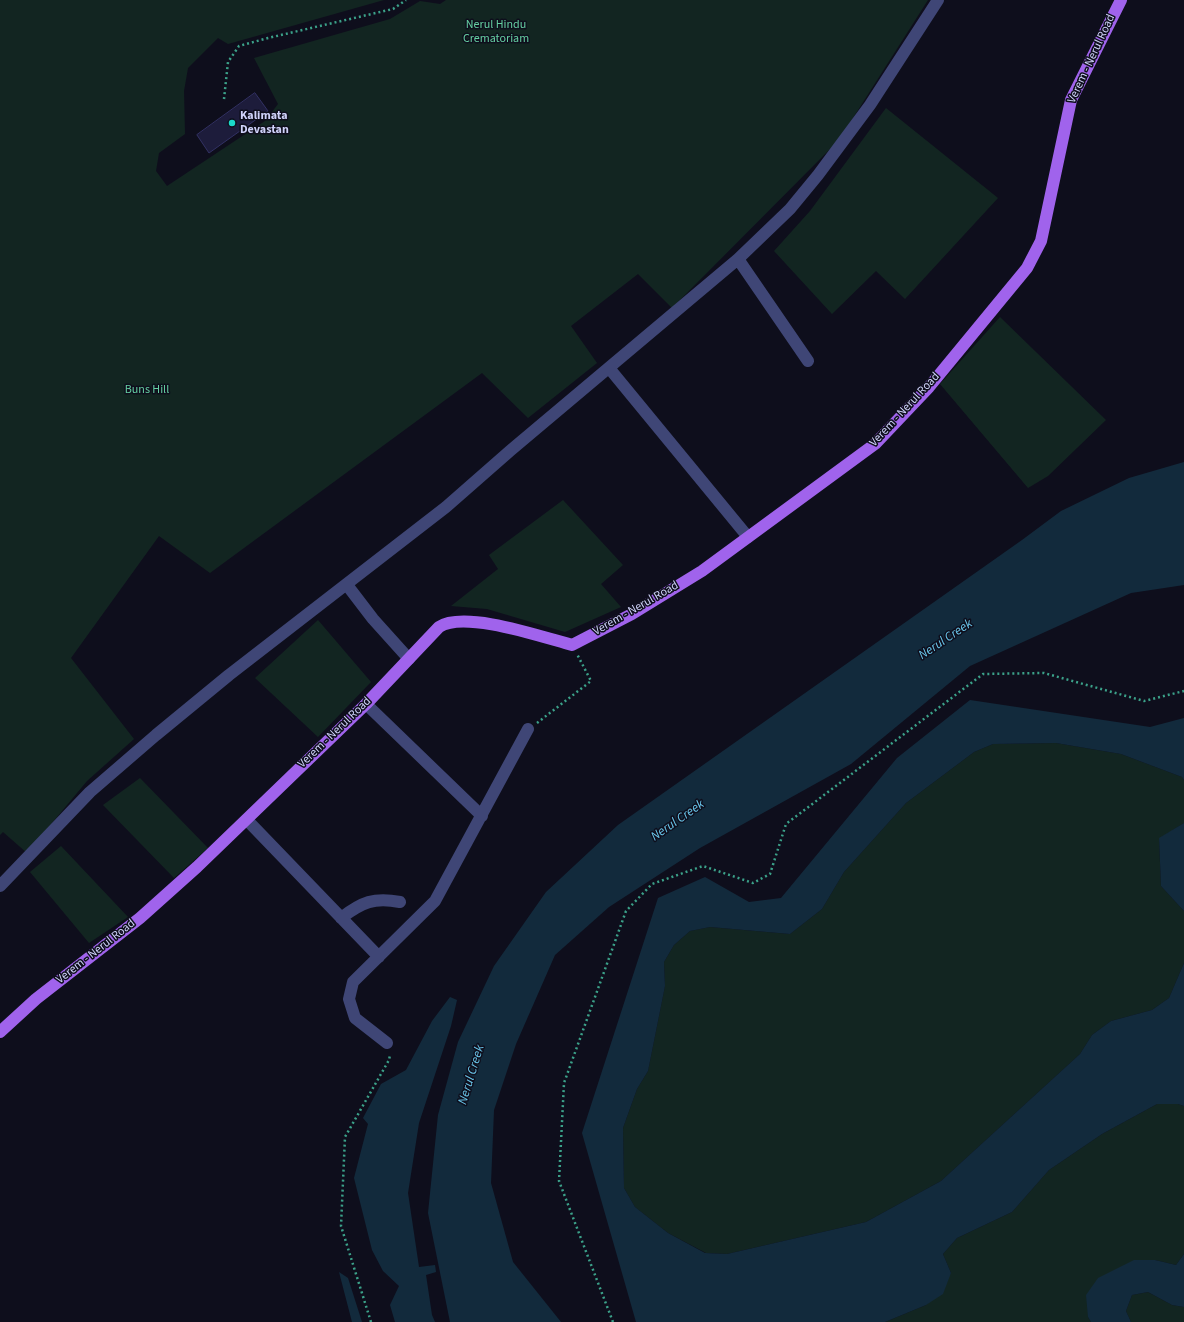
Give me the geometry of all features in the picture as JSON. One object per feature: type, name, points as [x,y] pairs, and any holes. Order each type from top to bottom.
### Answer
[{"type":"main road","name":"Verem - Nerul Road","points":[[0,1032],[36,999],[140,918],[247,820],[366,704],[439,627],[457,621],[483,623],[572,645],[632,614],[702,571],[875,444],[929,387],[1027,268],[1041,241],[1071,100],[1121,0]]},
{"type":"street","points":[[0,886],[95,788],[229,675],[446,507],[738,259],[790,209],[818,175],[870,105],[938,0]]},
{"type":"street","points":[[738,259],[808,361]]},
{"type":"street","points":[[609,368],[748,537]]},
{"type":"street","points":[[347,585],[373,619],[409,659]]},
{"type":"street","points":[[366,704],[482,816]]},
{"type":"street","points":[[387,1043],[354,1018],[349,999],[353,982],[435,901],[528,729]]},
{"type":"street","points":[[247,820],[379,957]]},
{"type":"street","points":[[341,918],[356,906],[369,901],[385,899],[400,902]]},
{"type":"path","points":[[224,99],[228,62],[239,46],[393,9],[406,0]]},
{"type":"path","points":[[528,729],[591,681],[572,645]]},
{"type":"path","points":[[613,1322],[559,1181],[564,1083],[626,911],[652,884],[703,866],[753,883],[770,874],[786,824],[983,674],[1044,673],[1144,701],[1184,690]]},
{"type":"path","points":[[371,1322],[341,1226],[345,1137],[389,1060],[391,1050],[387,1043]]},
{"type":"green space","name":"Buns Hill","points":[[0,0],[384,0],[228,44],[218,38],[188,68],[184,91],[185,134],[159,153],[156,171],[167,186],[265,121],[278,104],[254,58],[390,19],[420,1],[440,4],[446,0],[928,0],[839,140],[672,308],[638,274],[571,326],[597,363],[528,418],[482,373],[210,573],[159,536],[71,658],[134,739],[87,781],[27,853],[3,832],[0,835]]},
{"type":"green space","points":[[886,108],[998,198],[905,299],[876,271],[832,314],[774,251],[810,211]]},
{"type":"green space","points":[[1000,317],[1106,420],[1048,476],[1028,488],[940,384]]},
{"type":"green space","points":[[563,500],[623,565],[601,584],[621,607],[565,632],[487,609],[451,606],[498,569],[489,555]]},
{"type":"green space","points":[[318,620],[371,682],[318,737],[255,678]]},
{"type":"green space","points":[[1056,743],[1121,754],[1182,777],[1184,780],[1184,823],[1159,839],[1161,886],[1184,911],[1184,963],[1169,998],[1152,1010],[1111,1021],[1092,1035],[1080,1054],[941,1181],[866,1222],[727,1254],[706,1253],[668,1233],[635,1207],[624,1188],[623,1128],[637,1089],[648,1071],[665,986],[664,962],[674,945],[690,931],[710,927],[790,934],[822,909],[844,872],[906,803],[974,752],[993,744]]},
{"type":"green space","points":[[140,778],[208,848],[174,878],[103,805]]},
{"type":"green space","points":[[61,846],[128,917],[89,943],[30,872]]},
{"type":"green space","points":[[1157,1104],[1178,1104],[1184,1106],[1184,1254],[1176,1265],[1155,1260],[1088,1317],[1091,1322],[885,1322],[926,1305],[951,1273],[943,1254],[957,1238],[1012,1212],[1049,1170],[1102,1134]]},
{"type":"green space","points":[[1148,1292],[1172,1305],[1184,1307],[1184,1322],[1131,1322],[1126,1311],[1132,1295]]},
{"type":"water","name":"Nerul Creek","points":[[1184,462],[1184,585],[1131,593],[970,666],[851,764],[700,848],[609,907],[555,955],[516,1044],[494,1110],[491,1183],[513,1262],[561,1322],[450,1322],[428,1213],[438,1115],[458,1042],[494,966],[546,892],[618,825],[1061,511],[1129,478]]},
{"type":"water","points":[[970,700],[1150,727],[1184,718],[1184,780],[1182,777],[1121,754],[1056,743],[993,744],[974,752],[906,803],[844,872],[822,909],[790,934],[710,927],[690,931],[674,945],[664,962],[665,986],[648,1071],[637,1089],[623,1128],[624,1188],[635,1207],[668,1233],[705,1253],[727,1254],[866,1222],[941,1181],[1080,1054],[1092,1035],[1111,1021],[1152,1010],[1169,998],[1184,963],[1184,1106],[1178,1104],[1157,1104],[1102,1134],[1049,1170],[1012,1212],[957,1238],[943,1254],[951,1273],[943,1294],[926,1305],[885,1322],[636,1322],[582,1133],[658,898],[705,877],[749,902],[781,898],[897,758]]},
{"type":"water","points":[[1184,823],[1184,911],[1161,886],[1159,838]]},
{"type":"water","points":[[450,997],[457,1000],[451,1026],[419,1123],[408,1193],[419,1267],[435,1265],[436,1272],[426,1275],[432,1315],[435,1322],[395,1322],[390,1305],[399,1286],[383,1271],[372,1250],[354,1178],[368,1124],[363,1118],[381,1084],[406,1070],[432,1021]]},
{"type":"water","points":[[1184,1254],[1184,1307],[1172,1305],[1148,1292],[1132,1295],[1126,1311],[1131,1322],[1091,1322],[1088,1317],[1086,1295],[1098,1278],[1134,1260],[1155,1260],[1176,1265]]},
{"type":"water","points":[[339,1272],[348,1278],[362,1322],[352,1322]]},
{"type":"building","name":"Kalimata Devastan","points":[[255,93],[268,111],[209,153],[197,135]]},
{"type":"place","name":"Kalimata Devastan","points":[[232,123]]},
{"type":"park label","name":"Nerul Hindu Crematoriam","points":[[496,32]]}]
